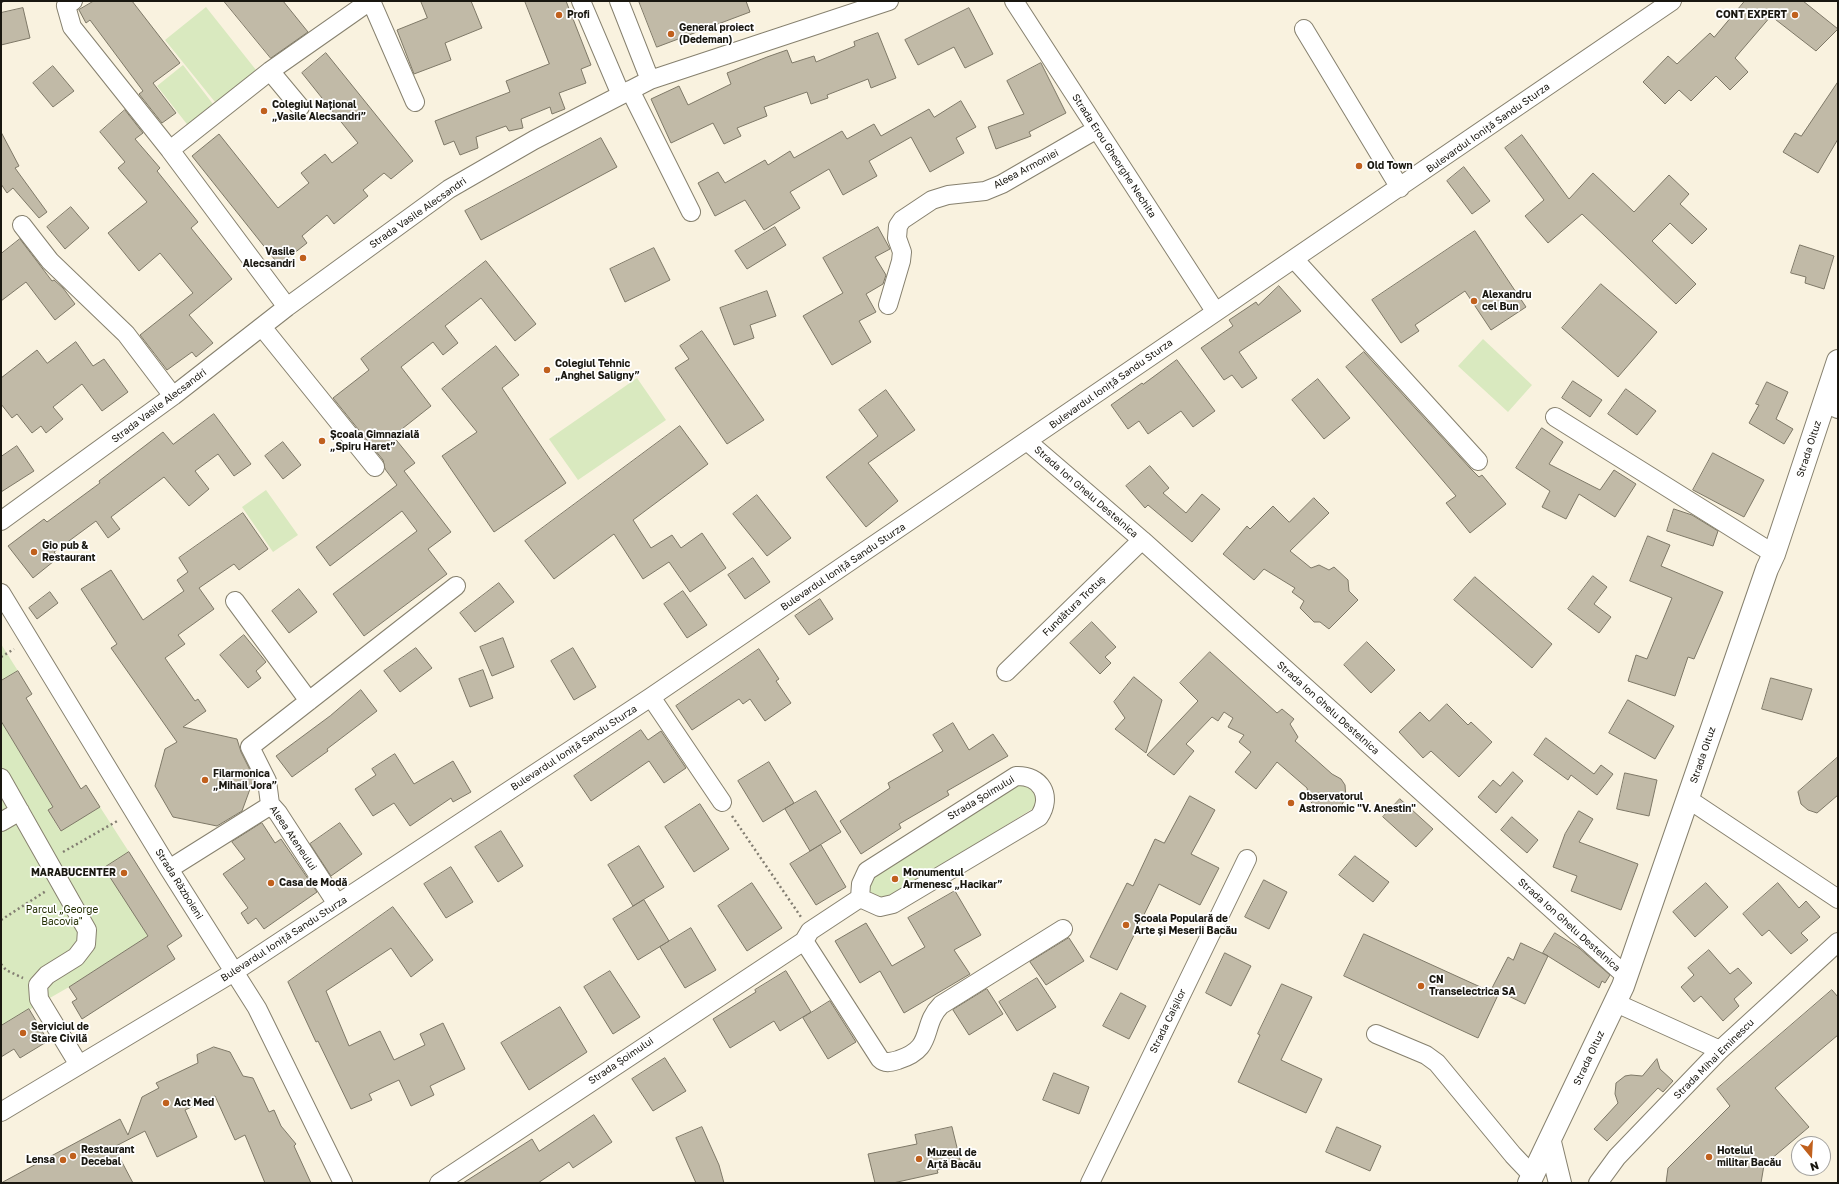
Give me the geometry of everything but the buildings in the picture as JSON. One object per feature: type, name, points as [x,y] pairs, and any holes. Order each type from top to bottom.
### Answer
[{"type":"main road","name":"Strada Oituz","points":[[1531,1179],[1616,1002],[1626,976],[1767,569],[1831,406],[1838,361]]},
{"type":"main road","points":[[1550,1142],[1560,1183]]},
{"type":"street","points":[[73,1],[66,6],[72,27],[170,150],[287,307]]},
{"type":"street","points":[[170,150],[270,71],[370,1],[415,102]]},
{"type":"street","points":[[581,1],[625,92],[691,212]]},
{"type":"street","points":[[619,1],[650,80]]},
{"type":"street","name":"Strada Vasile Alecsandri","points":[[1,521],[173,396],[287,307],[449,189],[534,140],[650,80],[889,1]]},
{"type":"street","name":"Strada Erou Gheorghe Nechita","points":[[1014,1],[1215,312]]},
{"type":"street","name":"Bulevardul Ioniță Sandu Sturza","points":[[1,1112],[234,972],[651,697],[1028,442],[1215,312],[1400,188],[1672,1]]},
{"type":"street","points":[[1304,29],[1400,188]]},
{"type":"street","points":[[270,71],[300,107]]},
{"type":"street","name":"Aleea Armoniei","points":[[888,305],[901,261],[902,252],[897,238],[898,226],[902,220],[932,200],[948,195],[985,191],[1002,184],[1097,129]]},
{"type":"street","points":[[22,225],[50,261],[126,334],[173,396]]},
{"type":"street","points":[[1294,260],[1478,461]]},
{"type":"street","points":[[262,327],[375,467]]},
{"type":"street","points":[[1555,417],[1774,554]]},
{"type":"street","name":"Strada Ion Ghelu Destelnica","points":[[1028,442],[1142,540],[1626,976]]},
{"type":"street","name":"Fundătura Trotuș","points":[[1006,672],[1142,540]]},
{"type":"street","name":"Aleea Ateneului","points":[[337,904],[271,805],[267,781],[250,747],[456,586]]},
{"type":"street","name":"Strada Războieni","points":[[1,593],[269,1030],[343,1183]]},
{"type":"street","points":[[235,601],[309,701]]},
{"type":"street","points":[[651,697],[722,802]]},
{"type":"street","name":"Strada Șoimului","points":[[1016,776],[1032,778],[1043,790],[1045,796],[1043,811],[1039,817],[1026,826],[893,904],[880,907],[860,898],[861,884],[867,872],[1008,780],[1016,776]]},
{"type":"street","points":[[1,778],[87,930],[86,944],[76,957],[43,980],[39,1000],[79,1065]]},
{"type":"street","points":[[1688,799],[1838,899]]},
{"type":"street","points":[[169,869],[271,805]]},
{"type":"street","points":[[1,822],[20,811]]},
{"type":"street","name":"Strada Caișilor","points":[[1090,1183],[1247,859]]},
{"type":"street","name":"Strada Șoimului","points":[[440,1183],[807,936],[860,898]]},
{"type":"street","points":[[807,936],[880,1059],[884,1062],[889,1062],[905,1058],[921,1047],[935,1012],[941,1005],[1063,929]]},
{"type":"street","name":"Strada Mihai Eminescu","points":[[1598,1183],[1617,1157],[1720,1050],[1838,942]]},
{"type":"street","points":[[1616,1002],[1720,1050]]},
{"type":"street","points":[[1376,1034],[1426,1055],[1437,1063],[1531,1179]]},
{"type":"path","points":[[1,2],[6,1]]},
{"type":"path","points":[[722,802],[807,936]]},
{"type":"path","points":[[48,861],[134,811]]},
{"type":"path","points":[[1,920],[60,882]]},
{"type":"path","points":[[1,964],[6,970],[43,980]]},
{"type":"green space","points":[[206,7],[260,75],[219,107],[165,40]]},
{"type":"green space","points":[[183,65],[216,108],[190,128],[157,86]]},
{"type":"green space","points":[[1483,339],[1532,385],[1508,412],[1458,366]]},
{"type":"green space","points":[[637,378],[666,420],[578,480],[549,439]]},
{"type":"green space","points":[[266,490],[298,535],[273,552],[242,507]]},
{"type":"green space","points":[[1,644],[18,671],[1,681]]},
{"type":"green space","name":"Parcul „George Bacovia\"","points":[[1,721],[53,807],[48,810],[60,831],[100,807],[129,852],[105,868],[148,936],[69,987],[1,1026]]},
{"type":"green space","points":[[1021,782],[1038,788],[1036,806],[1032,809],[890,898],[886,900],[871,893],[868,886],[871,877]]},
{"type":"place","name":"Profi","points":[[559,15]]},
{"type":"place","name":"CONT EXPERT","points":[[1795,15]]},
{"type":"place","name":"General proiect (Dedeman)","points":[[671,34]]},
{"type":"place","name":"Colegiul Național „Vasile Alecsandri”","points":[[264,111]]},
{"type":"place","name":"Old Town","points":[[1359,166]]},
{"type":"place","name":"Vasile Alecsandri","points":[[303,258]]},
{"type":"place","name":"Alexandru cel Bun","points":[[1474,301]]},
{"type":"place","name":"Colegiul Tehnic „Anghel Saligny”","points":[[547,370]]},
{"type":"place","name":"Școala Gimnazială „Spiru Haret”","points":[[322,441]]},
{"type":"place","name":"Gio pub & Restaurant","points":[[34,552]]},
{"type":"place","name":"Filarmonica „Mihail Jora”","points":[[205,780]]},
{"type":"place","name":"Observatorul Astronomic \"V. Anestin\"","points":[[1291,803]]},
{"type":"place","name":"MARABUCENTER","points":[[124,873]]},
{"type":"place","name":"Monumentul Armenesc „Hacikar”","points":[[895,879]]},
{"type":"place","name":"Casa de Modă","points":[[271,883]]},
{"type":"place","name":"Școala Populară de Arte și Meserii Bacău","points":[[1126,925]]},
{"type":"place","name":"CN Transelectrica SA","points":[[1421,986]]},
{"type":"place","name":"Serviciul de Stare Civilă","points":[[23,1033]]},
{"type":"place","name":"Act Med","points":[[166,1103]]},
{"type":"place","name":"Restaurant Decebal","points":[[73,1156]]},
{"type":"place","name":"Hotelul militar Bacău","points":[[1709,1157]]},
{"type":"place","name":"Muzeul de Artă Bacău","points":[[919,1159]]},
{"type":"place","name":"Lensa","points":[[63,1160]]}]
